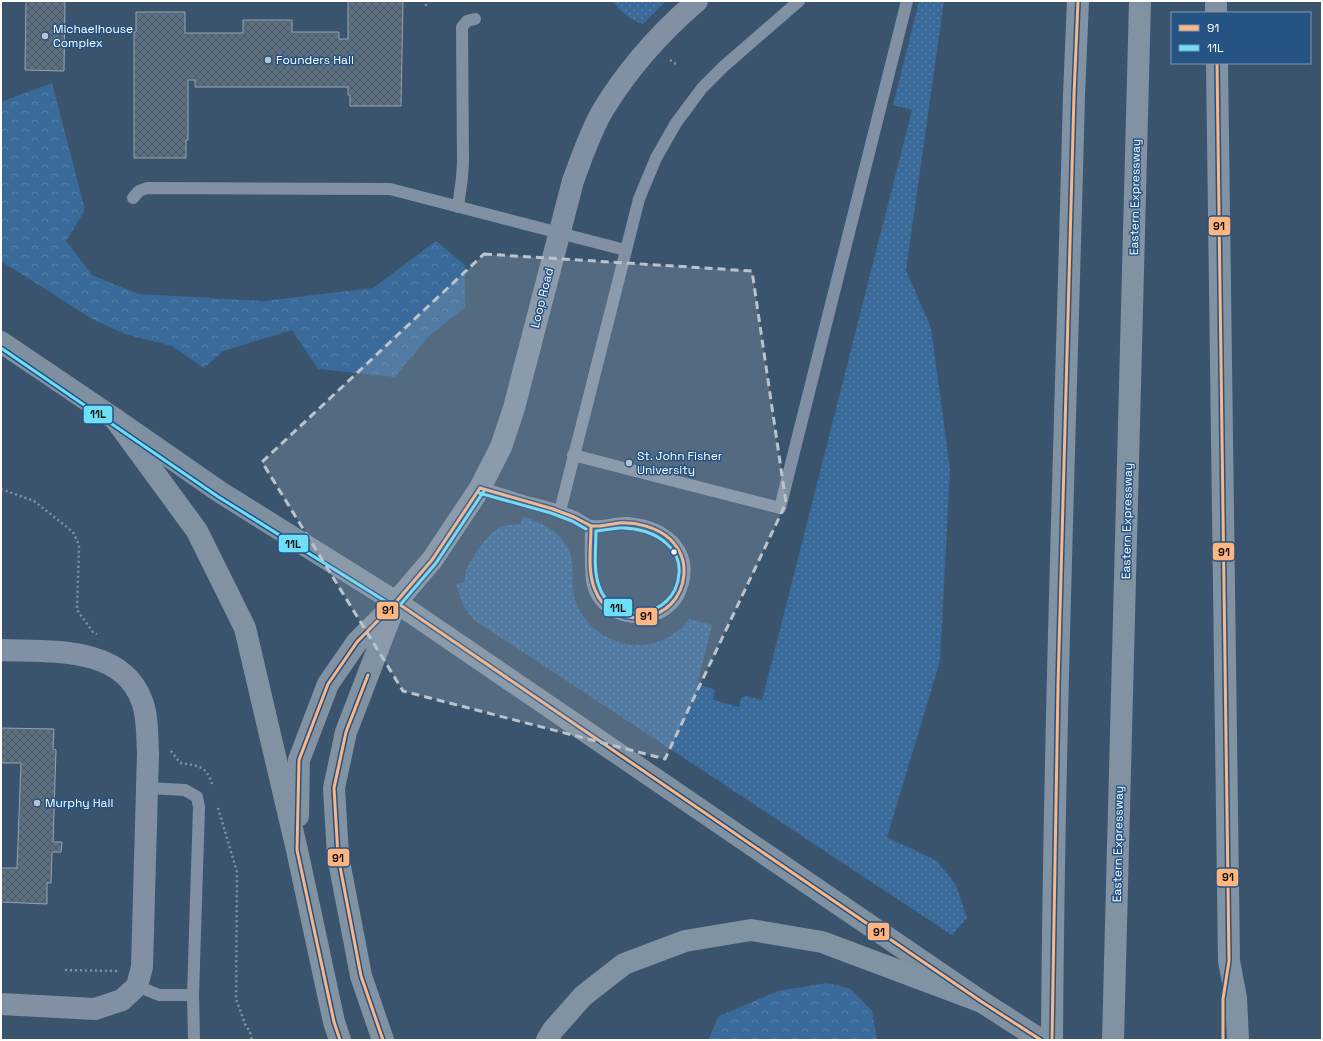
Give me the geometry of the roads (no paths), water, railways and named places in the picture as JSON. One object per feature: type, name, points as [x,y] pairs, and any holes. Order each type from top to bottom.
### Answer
[{"type":"highway","points":[[1052,1040],[1057,676],[1078,1]]},
{"type":"highway","name":"Eastern Expressway","points":[[1113,1040],[1140,1]]},
{"type":"highway","points":[[1216,1],[1216,12]]},
{"type":"highway","points":[[1217,64],[1229,961],[1223,999],[1223,1040]]},
{"type":"highway","points":[[115,419],[197,531],[245,628],[297,850],[334,1022],[340,1040]]},
{"type":"highway","points":[[297,850],[299,760],[328,684],[357,642],[396,602]]},
{"type":"highway","points":[[383,1040],[361,976],[338,856],[334,788],[346,732],[396,602]]},
{"type":"highway","points":[[547,1040],[553,1030],[583,996],[624,964],[685,941],[751,930],[822,942],[982,1002]]},
{"type":"highway","points":[[1229,961],[1236,998],[1238,1040]]},
{"type":"main road","points":[[1,342],[220,492],[396,602],[982,1002],[1041,1040]]},
{"type":"street","name":"Loop Road","points":[[396,602],[432,560],[480,488],[501,448],[514,408],[558,233],[575,174],[586,146],[603,111],[629,73],[674,20],[697,1]]},
{"type":"street","points":[[1,650],[76,653],[106,662],[130,680],[142,701],[147,724],[147,788],[142,967],[137,986],[122,1000],[95,1009],[1,1004]]},
{"type":"lane","points":[[560,511],[639,198],[656,158],[676,123],[702,88],[723,67],[799,1]]},
{"type":"lane","points":[[573,455],[780,508],[907,1]]},
{"type":"lane","points":[[458,207],[462,178],[462,28],[467,21],[475,19]]},
{"type":"lane","points":[[133,198],[139,191],[147,188],[390,189],[625,250]]},
{"type":"lane","points":[[480,488],[560,511],[591,526],[626,523],[647,526],[662,532],[674,542],[681,555],[685,570],[683,585],[676,599],[665,610],[651,617],[636,619],[621,616],[608,608],[598,596],[592,582],[591,526]]},
{"type":"lane","points":[[147,788],[185,790],[197,797],[199,807],[193,995],[194,1040]]},
{"type":"lane","points":[[137,986],[159,995],[193,995]]},
{"type":"place","name":"Michaelhouse Complex","points":[[45,36]]},
{"type":"place","name":"Founders Hall","points":[[268,60]]},
{"type":"place","name":"St. John Fisher University","points":[[629,463]]},
{"type":"place","name":"Murphy Hall","points":[[37,803]]}]
